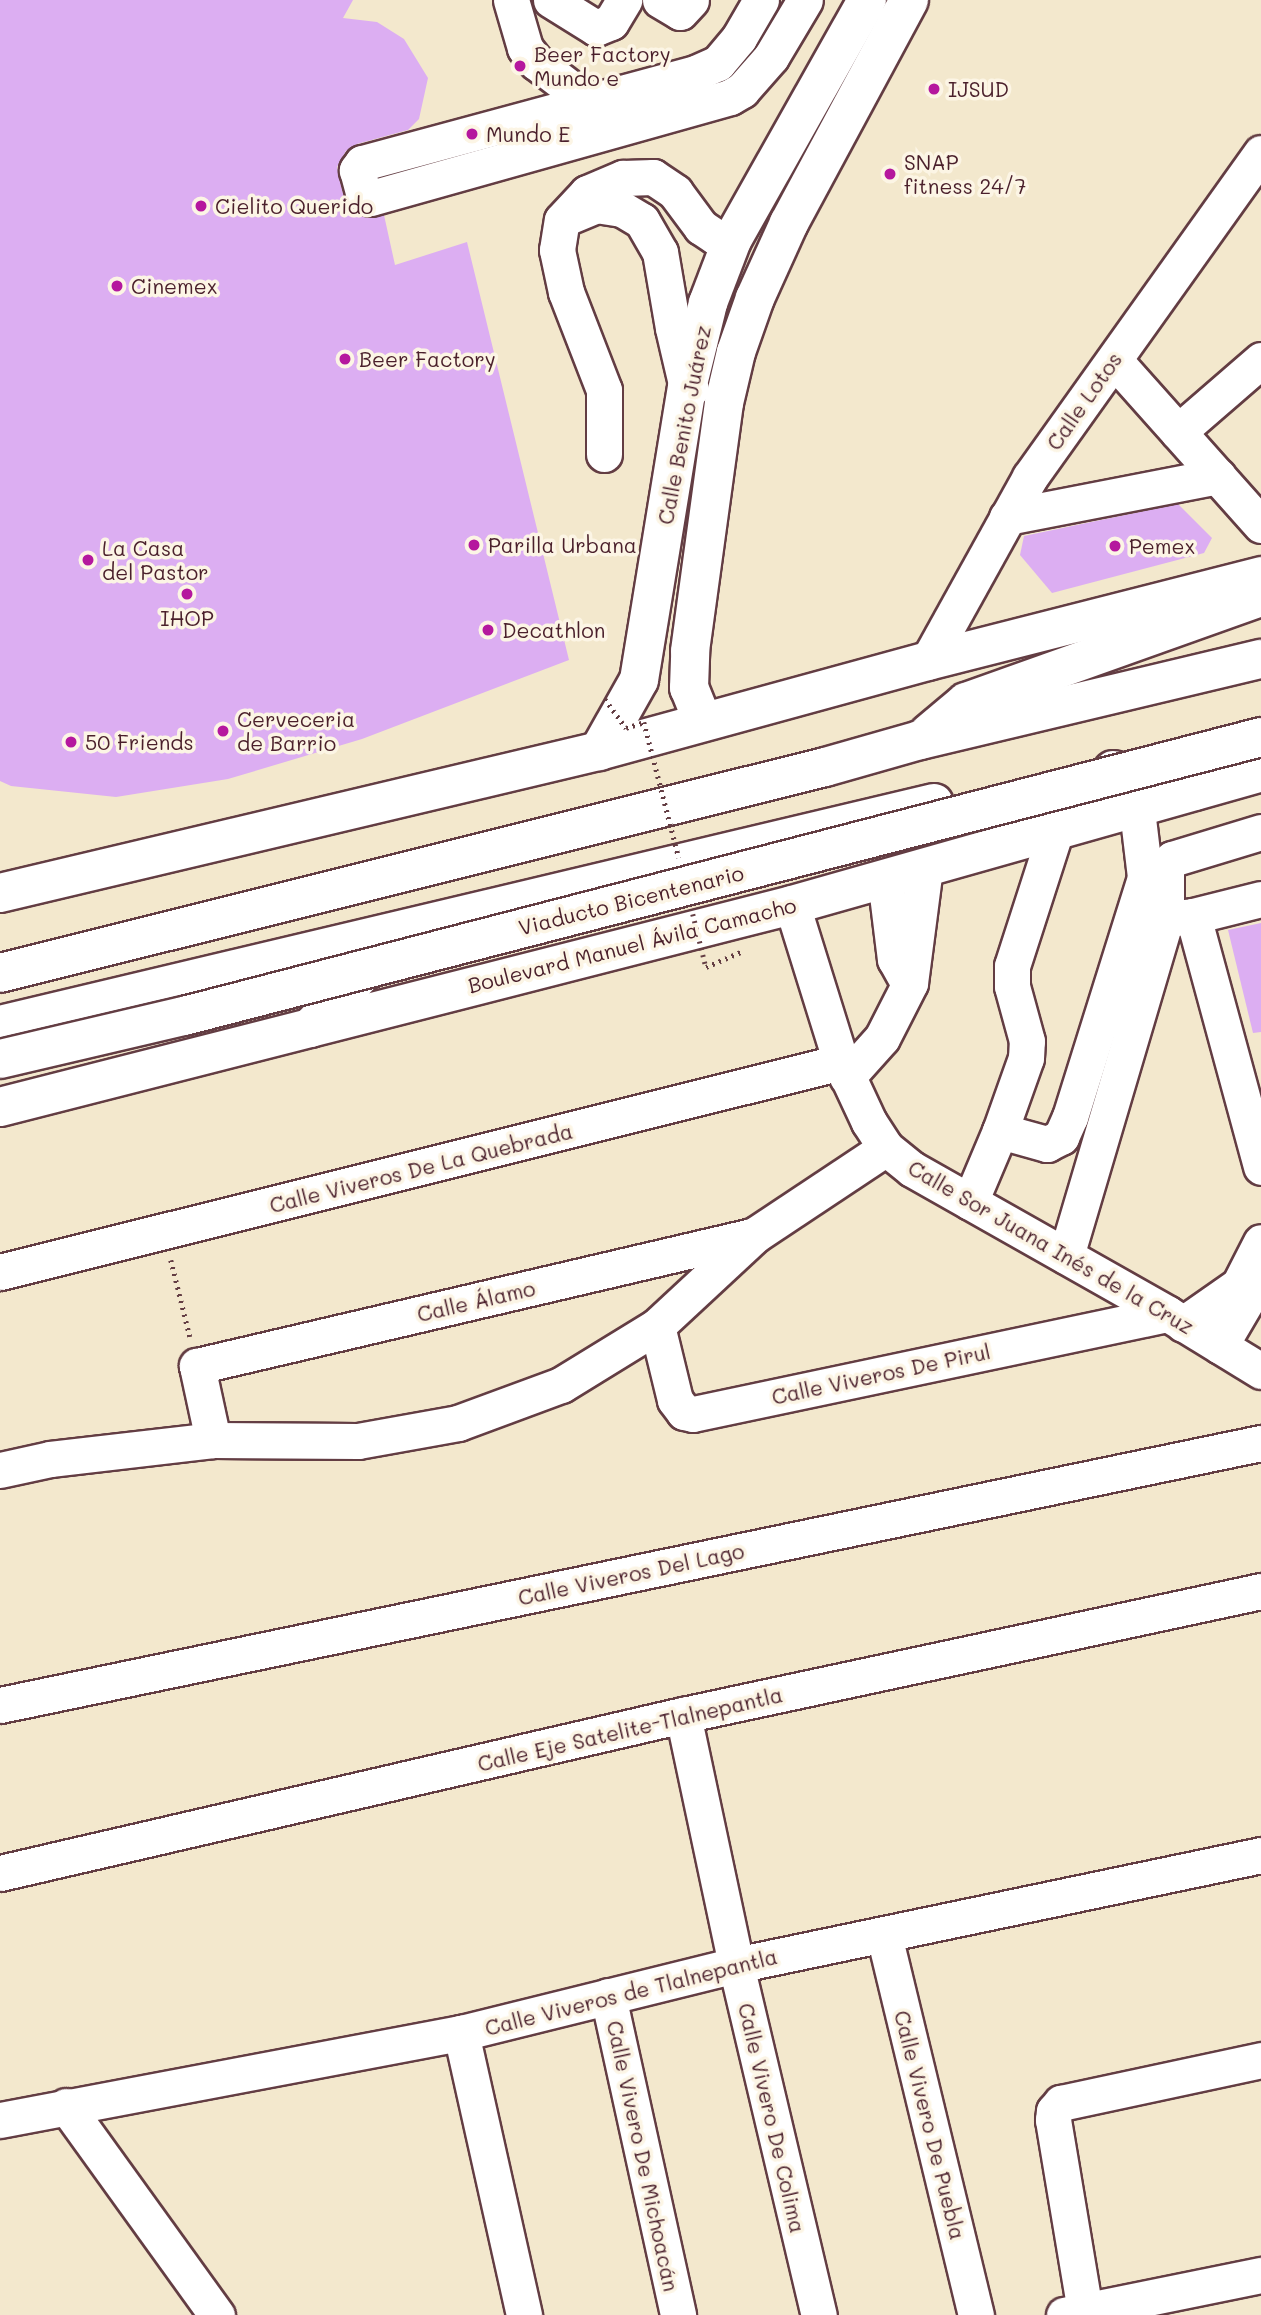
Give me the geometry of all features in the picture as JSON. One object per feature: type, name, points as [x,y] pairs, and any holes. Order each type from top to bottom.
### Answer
[{"type":"main road","name":"Calle Benito Juárez","points":[[599,751],[639,680],[687,387],[709,303],[732,240],[867,0]]},
{"type":"main road","name":"Calle Benito Juárez","points":[[703,722],[689,688],[690,651],[724,403],[755,298],[789,223],[909,0]]},
{"type":"main road","points":[[0,893],[599,751],[928,661],[1261,576]]},
{"type":"main road","points":[[919,740],[966,702],[1261,597]]},
{"type":"main road","points":[[0,973],[825,767],[919,740],[1261,659]]},
{"type":"main road","points":[[0,1026],[1094,765],[1261,721]]},
{"type":"main road","name":"Viaducto Bicentenario","points":[[0,1059],[184,1016],[1261,737]]},
{"type":"main road","points":[[1094,765],[1194,791]]},
{"type":"main road","name":"Boulevard Manuel Ávila Camacho","points":[[0,1107],[792,905],[1056,830],[1137,810],[1261,772]]},
{"type":"main road","points":[[310,1028],[404,929]]},
{"type":"street","points":[[511,0],[525,48],[536,62],[587,101]]},
{"type":"street","points":[[551,0],[596,28],[611,22],[624,0]]},
{"type":"street","points":[[660,0],[680,12],[691,0]]},
{"type":"street","points":[[761,0],[739,38],[718,63],[696,73],[362,163],[357,170],[363,192],[371,198],[710,105],[730,97],[742,90],[771,57],[805,0]]},
{"type":"street","name":"Calle Lotos","points":[[928,661],[1030,477],[1261,153]]},
{"type":"street","points":[[604,454],[604,390],[566,292],[557,250],[562,220],[587,193],[623,178],[653,177],[675,192],[701,227],[716,237],[732,240]]},
{"type":"street","points":[[562,220],[596,205],[622,209],[642,221],[660,252],[687,387],[724,403]]},
{"type":"street","points":[[1114,360],[1261,525]]},
{"type":"street","points":[[1178,432],[1261,360]]},
{"type":"street","points":[[1007,517],[1218,476]]},
{"type":"street","points":[[1000,1131],[1047,1144],[1061,1137],[1070,1117],[1145,877],[1137,810]]},
{"type":"street","points":[[970,1202],[1000,1131],[1026,1058],[1027,1041],[1012,986],[1012,965],[1056,830]]},
{"type":"street","points":[[1261,832],[1168,863],[1179,917],[1210,988],[1261,1167]]},
{"type":"street","points":[[844,1070],[882,1038],[910,983],[925,867]]},
{"type":"street","points":[[885,878],[895,959],[910,983]]},
{"type":"street","points":[[1179,917],[1261,899]]},
{"type":"street","name":"Calle Sor Juana Inés de la Cruz","points":[[792,905],[844,1070],[869,1122],[886,1148],[912,1169],[1220,1346],[1258,1362]]},
{"type":"street","points":[[1066,1256],[1179,917]]},
{"type":"street","name":"Calle Viveros De La Quebrada","points":[[0,1272],[844,1070]]},
{"type":"street","points":[[0,1470],[50,1459],[212,1440],[358,1441],[458,1423],[561,1385],[657,1326],[755,1235],[886,1148]]},
{"type":"street","name":"Calle Álamo","points":[[197,1366],[755,1235]]},
{"type":"street","points":[[1176,1319],[1239,1285],[1261,1242]]},
{"type":"street","points":[[1220,1346],[1261,1276]]},
{"type":"street","name":"Calle Viveros De Pirul","points":[[657,1326],[675,1400],[684,1412],[693,1414],[1176,1319]]},
{"type":"street","points":[[197,1366],[212,1440]]},
{"type":"street","name":"Calle Viveros Del Lago","points":[[0,1705],[1261,1443]]},
{"type":"street","name":"Calle Eje Satelite-Tlalnepantla","points":[[0,1873],[683,1715],[1261,1591]]},
{"type":"street","name":"Calle Vivero De Colima","points":[[683,1715],[736,1965],[819,2315]]},
{"type":"street","name":"Calle Viveros de Tlalnepantla","points":[[0,2120],[461,2033],[736,1965],[1261,1855]]},
{"type":"street","name":"Calle Vivero De Puebla","points":[[884,1935],[976,2315]]},
{"type":"street","name":"Calle Vivero De Michoacán","points":[[608,1996],[678,2315]]},
{"type":"street","points":[[461,2033],[524,2315]]},
{"type":"street","points":[[1261,2060],[1061,2104],[1054,2111],[1053,2120],[1074,2313],[1261,2274]]},
{"type":"street","points":[[66,2106],[217,2315]]},
{"type":"path","points":[[605,699],[626,728],[644,722],[680,864]]},
{"type":"path","points":[[690,903],[706,967],[742,954]]},
{"type":"path","points":[[164,1232],[197,1366]]},
{"type":"building","points":[[0,0],[353,0],[343,18],[377,22],[404,39],[428,78],[419,119],[408,130],[357,144],[346,151],[337,167],[344,198],[361,215],[369,218],[384,215],[395,265],[467,242],[569,660],[362,739],[228,779],[116,797],[11,786],[0,781]]},
{"type":"building","name":"Pemex","points":[[1178,504],[1212,538],[1204,553],[1052,593],[1020,555],[1024,536]]},
{"type":"building","points":[[1261,923],[1261,1032],[1253,1033],[1228,930]]},
{"type":"place","name":"Beer Factory Mundo e","points":[[520,66]]},
{"type":"place","name":"IJSUD","points":[[934,89]]},
{"type":"place","name":"Mundo E","points":[[472,134]]},
{"type":"place","name":"SNAP fitness 24/7","points":[[890,174]]},
{"type":"place","name":"Cielito Querido","points":[[201,206]]},
{"type":"place","name":"Cinemex","points":[[117,286]]},
{"type":"place","name":"Beer Factory","points":[[345,359]]},
{"type":"place","name":"Parilla Urbana","points":[[474,545]]},
{"type":"place","name":"Pemex","points":[[1115,546]]},
{"type":"place","name":"La Casa del Pastor","points":[[88,560]]},
{"type":"place","name":"IHOP","points":[[187,594]]},
{"type":"place","name":"Decathlon","points":[[488,630]]},
{"type":"place","name":"Cerveceria de Barrio","points":[[223,731]]},
{"type":"place","name":"50 Friends","points":[[71,742]]}]
